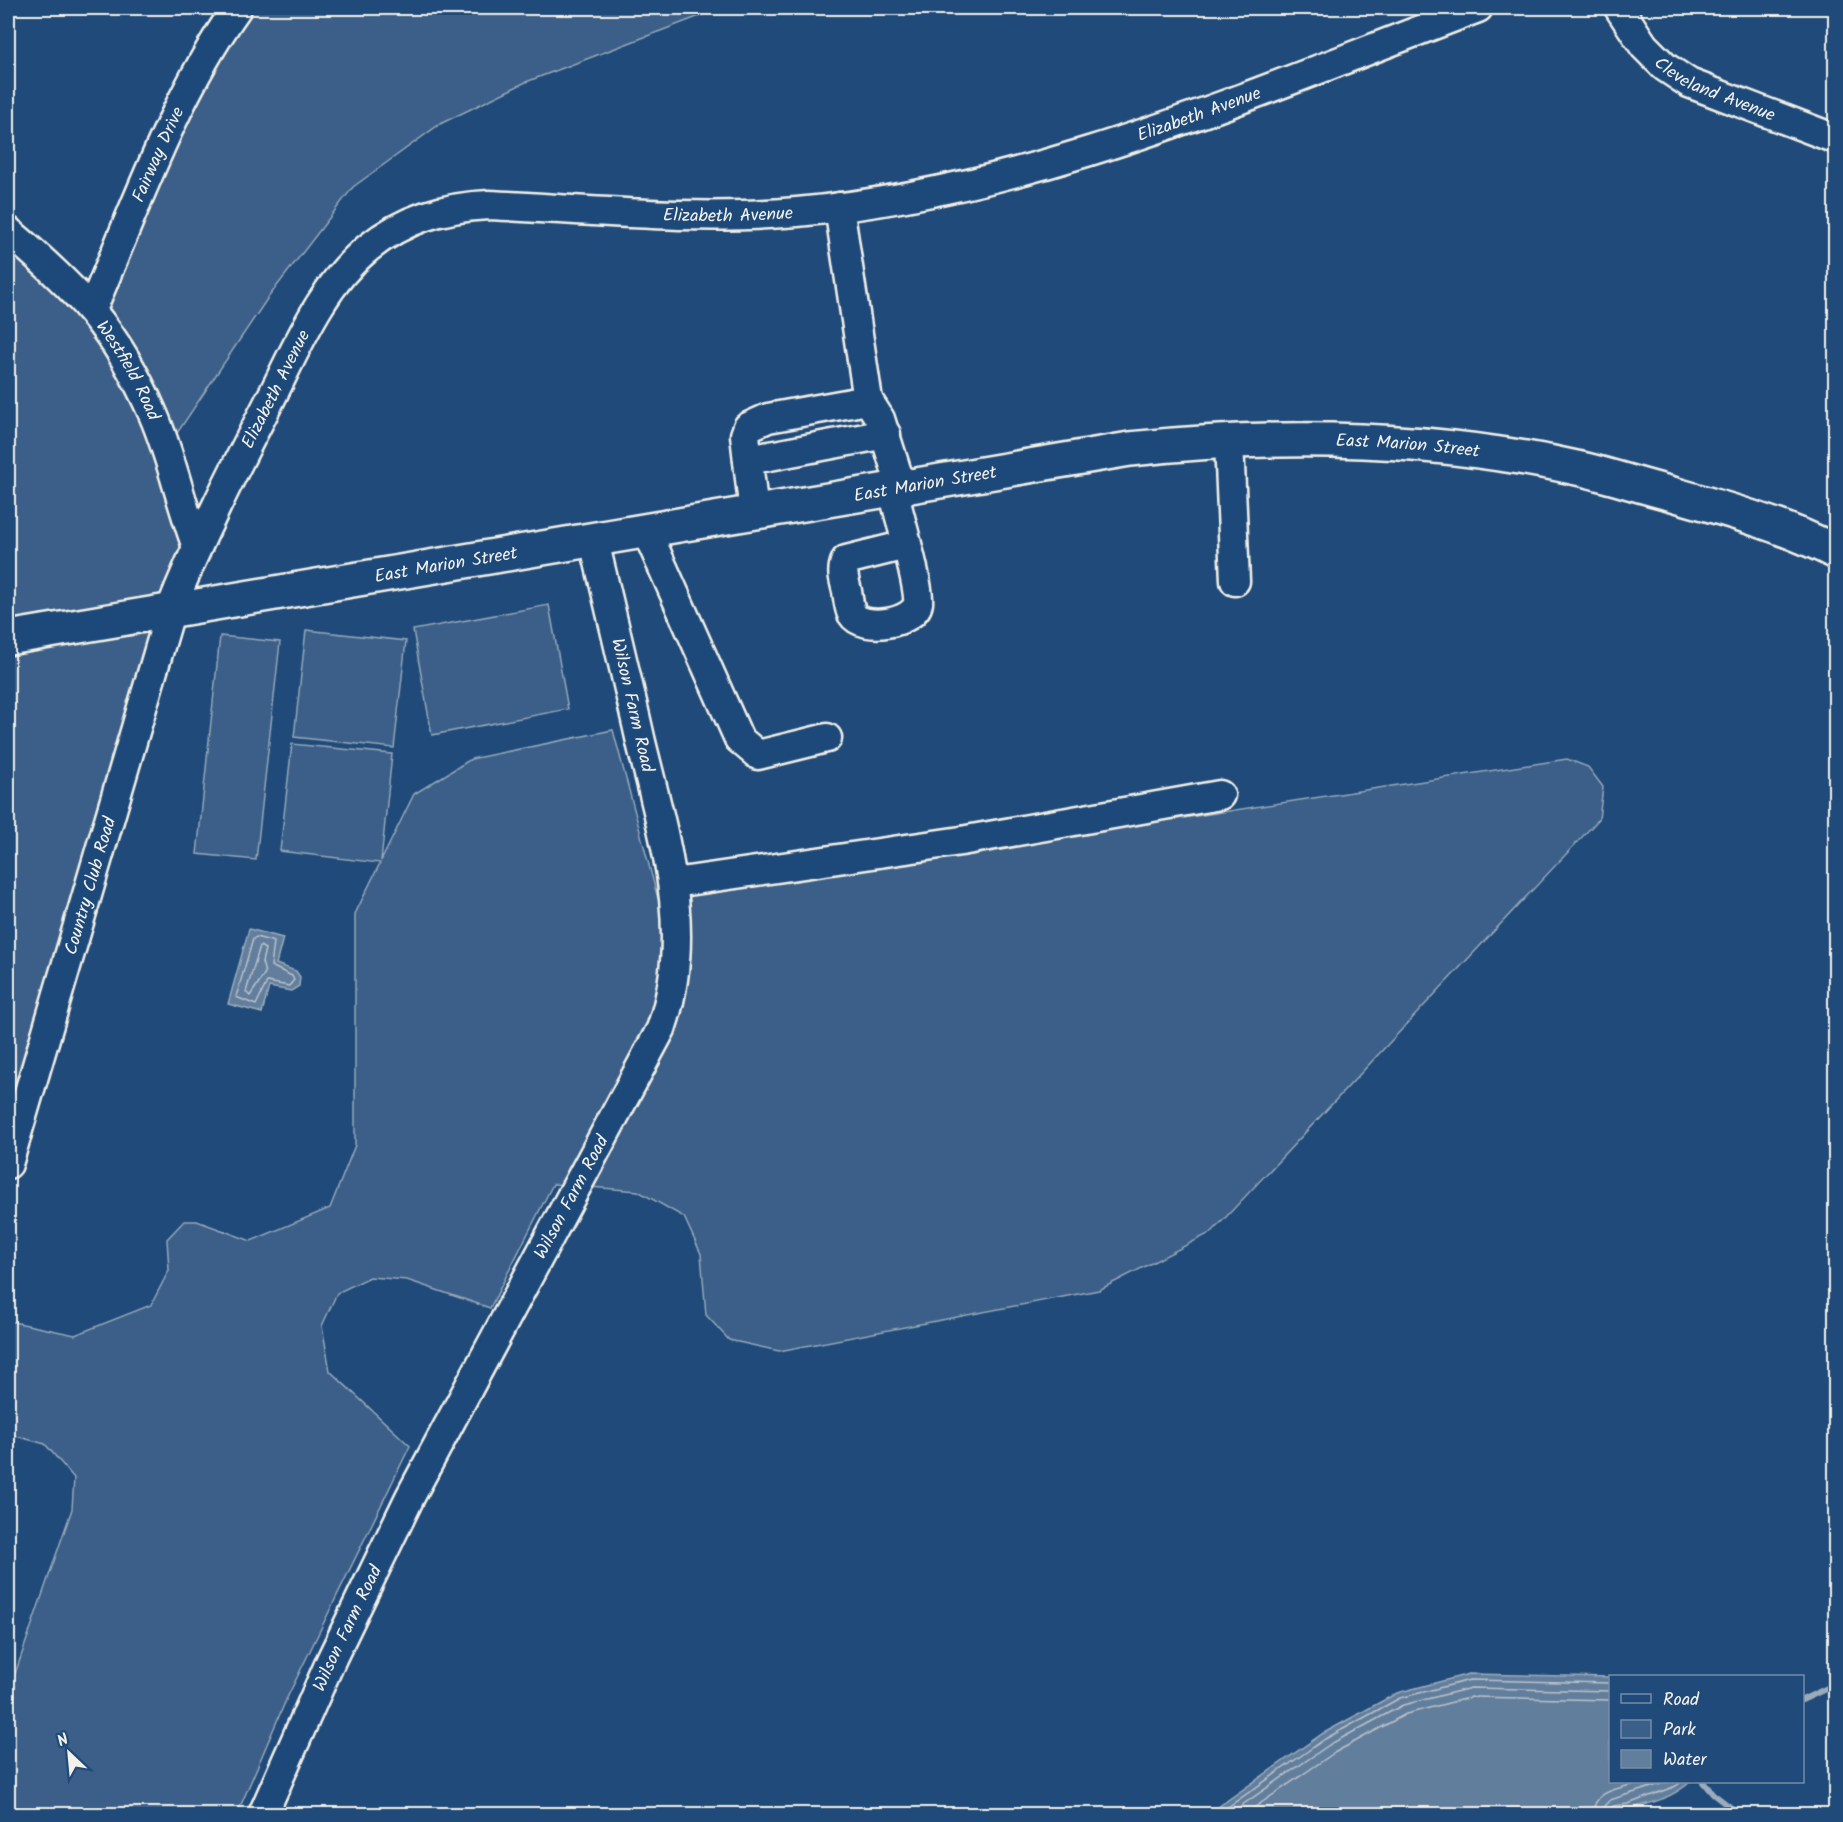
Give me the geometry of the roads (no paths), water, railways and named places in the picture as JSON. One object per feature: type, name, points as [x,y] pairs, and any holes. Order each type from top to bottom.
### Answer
[{"type":"main road","name":"East Marion Street","points":[[8,638],[171,609],[594,542],[1130,449],[1262,439],[1389,442],[1528,459],[1587,470],[1690,499],[1806,537],[1836,552]]},
{"type":"street","name":"Fairway Drive","points":[[92,309],[186,96],[207,54],[237,8]]},
{"type":"street","name":"Elizabeth Avenue","points":[[171,609],[196,544],[319,305],[366,249],[399,227],[430,213],[459,206],[489,205],[721,216],[892,201],[1013,175],[1179,120],[1478,8]]},
{"type":"street","name":"Cleveland Avenue","points":[[1619,8],[1644,46],[1665,67],[1689,84],[1836,139]]},
{"type":"street","points":[[839,207],[868,400],[880,419],[885,434],[906,545]]},
{"type":"street","name":"Westfield Road","points":[[8,231],[58,273],[92,309],[117,342],[154,416],[196,544]]},
{"type":"street","points":[[754,514],[745,435],[748,428],[768,418],[868,400]]},
{"type":"street","points":[[748,460],[885,434]]},
{"type":"street","points":[[1229,441],[1235,582]]},
{"type":"street","points":[[648,532],[739,738],[758,755],[827,738]]},
{"type":"street","name":"Wilson Farm Road","points":[[263,1815],[332,1658],[410,1497],[661,1029],[670,1001],[677,957],[674,883],[594,542]]},
{"type":"street","name":"Country Club Road","points":[[8,1164],[18,1103],[171,609]]},
{"type":"street","points":[[674,883],[961,841],[1220,795]]},
{"type":"water","points":[[249,929],[283,938],[276,964],[296,971],[300,977],[299,986],[291,991],[269,987],[262,1013],[228,1004]]},
{"type":"water","points":[[1469,1674],[1609,1677],[1609,1783],[1689,1783],[1658,1801],[1594,1814],[1208,1814],[1322,1734],[1397,1693]]},
{"type":"waterway","points":[[1804,1699],[1836,1684]]},
{"type":"waterway","points":[[1704,1783],[1713,1794],[1739,1814]]}]
